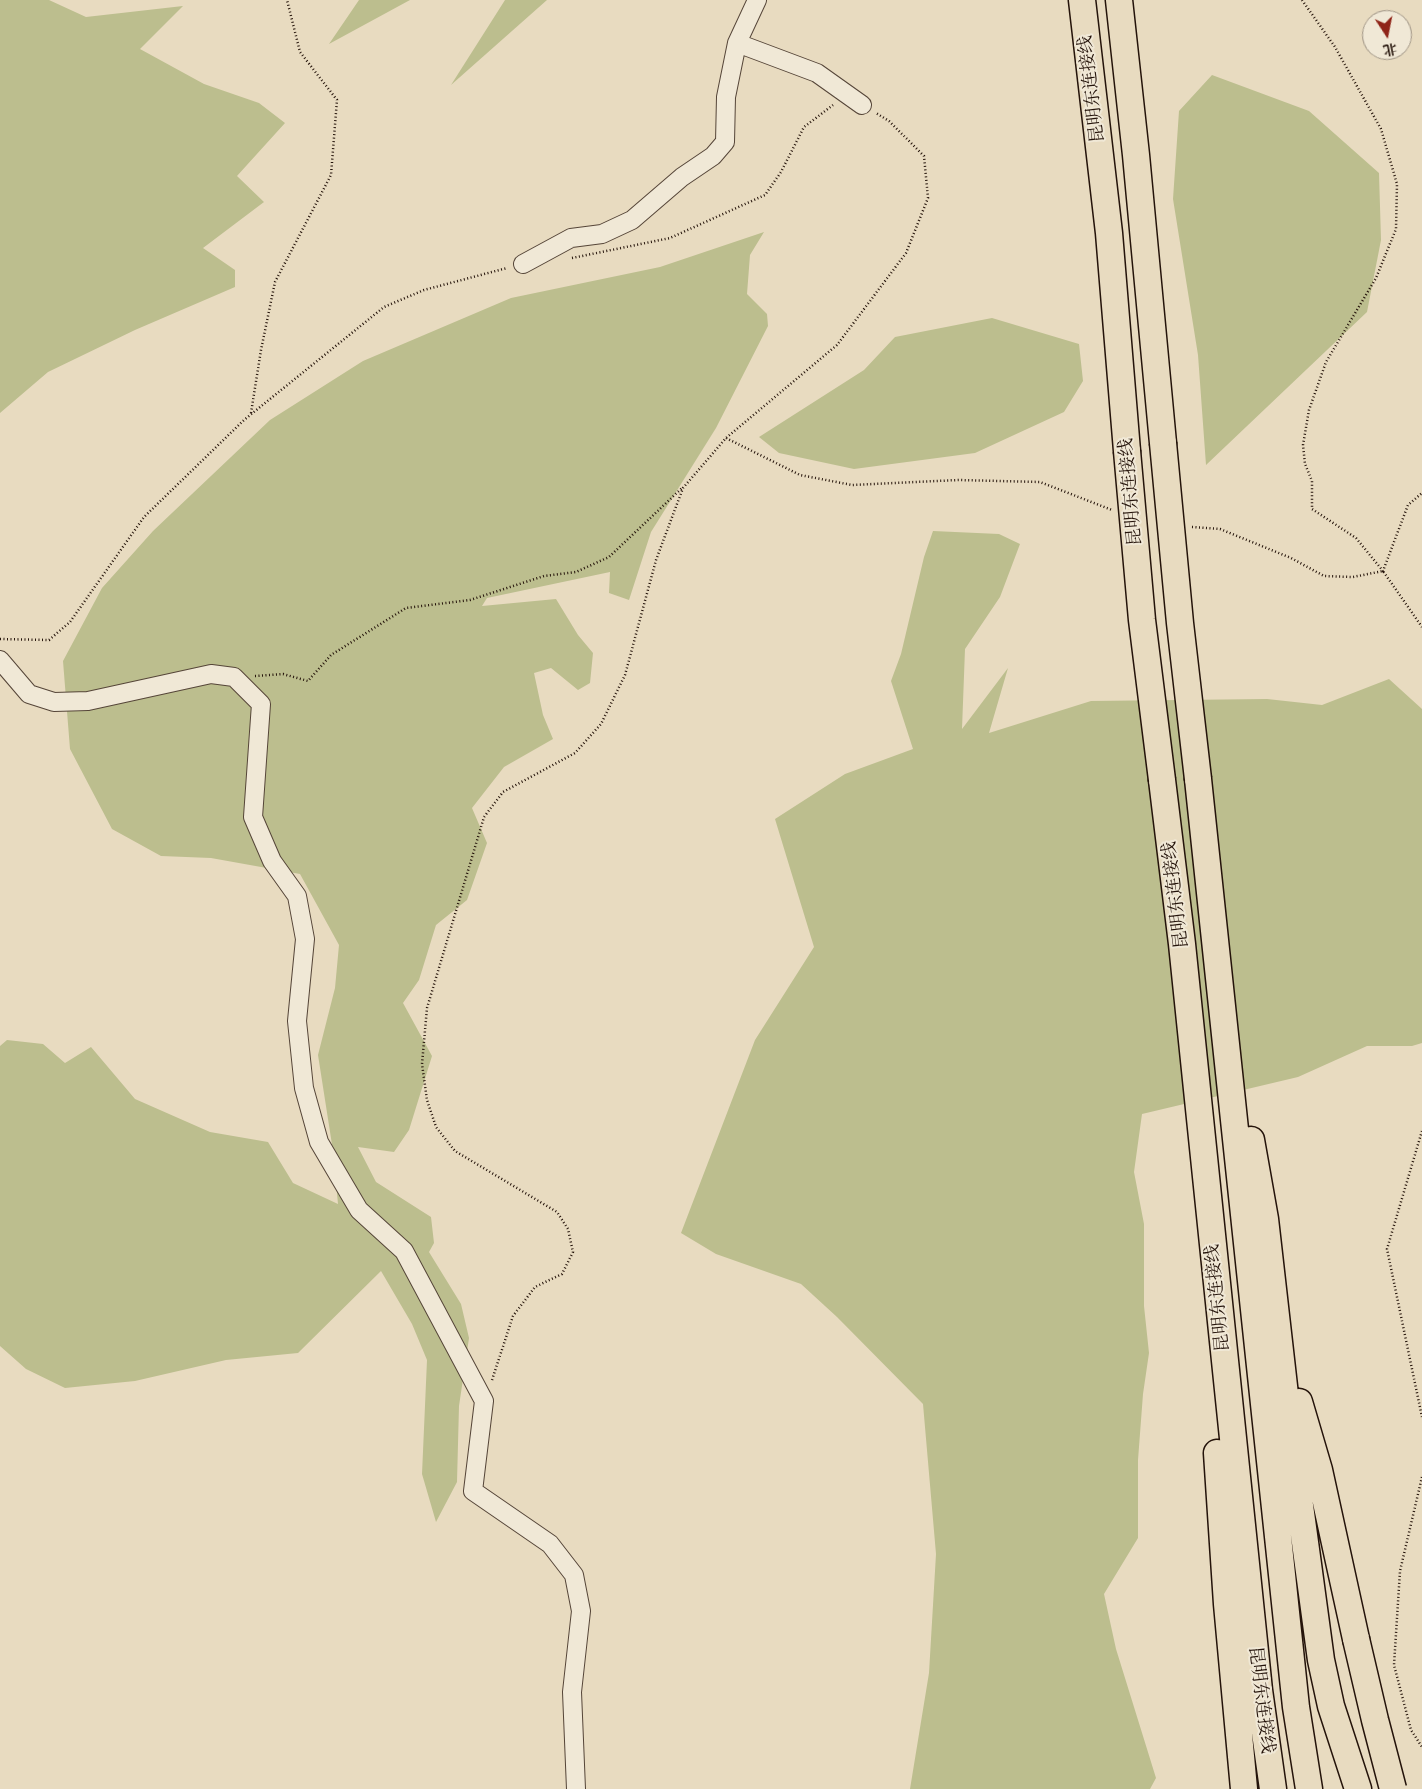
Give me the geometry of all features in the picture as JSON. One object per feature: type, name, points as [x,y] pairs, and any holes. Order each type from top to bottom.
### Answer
[{"type":"highway","name":"昆明东连接线","points":[[1082,0],[1109,233],[1142,620],[1182,944],[1258,1690],[1273,1789]]},
{"type":"highway","name":"昆明东连接线","points":[[1119,0],[1136,155],[1180,622],[1296,1707],[1309,1789]]},
{"type":"highway","points":[[1214,933],[1227,1025],[1259,1178],[1322,1660],[1331,1706],[1358,1789]]},
{"type":"highway","points":[[1195,1071],[1199,1160],[1200,1270],[1244,1789]]},
{"type":"highway","points":[[1276,1317],[1284,1352],[1319,1470],[1356,1639],[1393,1789]]},
{"type":"street","points":[[523,264],[571,238],[602,234],[632,220],[682,177],[714,156],[725,142],[726,97],[737,43],[757,0]]},
{"type":"street","points":[[737,43],[817,73],[862,105]]},
{"type":"street","points":[[0,660],[29,694],[54,702],[88,701],[211,674],[234,677],[261,704],[253,817],[272,861],[297,896],[305,939],[297,1021],[304,1088],[319,1142],[359,1210],[404,1251],[484,1402],[473,1490],[550,1544],[574,1575],[581,1611],[572,1692],[576,1789]]},
{"type":"path","points":[[251,415],[261,350],[275,282],[331,175],[337,100],[300,52],[287,0]]},
{"type":"path","points":[[1302,0],[1335,47],[1382,130],[1397,184],[1396,229],[1376,278],[1326,362],[1309,410],[1303,445],[1305,464],[1312,481],[1312,509],[1356,538],[1422,627]]},
{"type":"path","points":[[234,677],[283,674],[308,680],[331,655],[406,608],[470,600],[544,576],[576,572],[609,556],[683,488],[726,438],[837,344],[906,253],[928,198],[924,156],[889,121],[862,105],[834,104],[804,127],[781,172],[765,195],[670,238],[571,258]]},
{"type":"path","points":[[0,639],[49,640],[70,622],[144,517],[251,415],[384,307],[424,290],[523,264]]},
{"type":"path","points":[[726,438],[800,475],[843,484],[958,480],[1040,482],[1113,510]]},
{"type":"path","points":[[484,1402],[513,1316],[535,1287],[562,1274],[573,1252],[568,1229],[557,1212],[455,1151],[436,1127],[427,1100],[422,1064],[427,1008],[484,817],[503,792],[575,753],[601,724],[624,674],[656,560],[683,488]]},
{"type":"path","points":[[1382,571],[1408,505],[1422,493]]},
{"type":"path","points":[[1184,527],[1220,529],[1291,558],[1324,576],[1353,576],[1382,571]]},
{"type":"path","points":[[1422,1131],[1387,1249],[1422,1417]]},
{"type":"path","points":[[1422,1477],[1400,1571],[1394,1665],[1411,1730],[1422,1746]]},
{"type":"green space","points":[[0,0],[49,0],[86,17],[183,6],[140,49],[204,84],[259,103],[285,123],[237,176],[264,202],[203,248],[235,270],[235,287],[135,330],[48,372],[0,413]]},
{"type":"green space","points":[[359,0],[410,0],[329,44]]},
{"type":"green space","points":[[505,0],[547,0],[451,85]]},
{"type":"green space","points":[[1212,75],[1309,111],[1379,173],[1381,240],[1367,312],[1206,465],[1198,355],[1173,199],[1179,111]]},
{"type":"green space","points":[[764,232],[750,255],[747,294],[767,314],[768,326],[716,428],[651,532],[629,600],[609,593],[610,572],[487,598],[482,606],[556,599],[578,635],[593,653],[590,683],[578,690],[551,668],[534,673],[543,715],[553,739],[504,767],[472,808],[487,843],[467,900],[436,925],[419,980],[403,1003],[432,1056],[409,1130],[394,1152],[358,1147],[376,1182],[431,1217],[434,1243],[429,1252],[461,1304],[469,1338],[459,1406],[457,1482],[436,1522],[422,1474],[427,1360],[412,1324],[381,1271],[298,1353],[226,1360],[135,1381],[65,1388],[26,1369],[0,1346],[0,1046],[7,1040],[43,1044],[65,1063],[91,1047],[135,1099],[210,1132],[268,1142],[293,1183],[338,1204],[333,1151],[318,1055],[335,988],[339,945],[300,874],[211,858],[161,856],[112,829],[70,749],[63,661],[102,588],[153,531],[270,420],[363,361],[511,298],[660,267]]},
{"type":"green space","points":[[992,318],[1079,344],[1083,381],[1064,412],[975,453],[854,469],[779,453],[759,437],[864,370],[895,337]]},
{"type":"green space","points":[[933,531],[999,534],[1020,544],[1000,597],[965,649],[962,729],[1008,668],[989,733],[1091,701],[1267,699],[1322,705],[1389,679],[1422,709],[1422,1043],[1412,1046],[1367,1046],[1298,1077],[1142,1114],[1134,1172],[1144,1224],[1144,1306],[1149,1353],[1143,1394],[1138,1460],[1138,1538],[1104,1594],[1116,1649],[1156,1778],[1150,1789],[910,1789],[929,1673],[936,1554],[923,1404],[837,1317],[801,1284],[716,1254],[681,1233],[755,1040],[814,947],[775,819],[845,774],[913,749],[891,681],[901,654],[924,557]]}]
